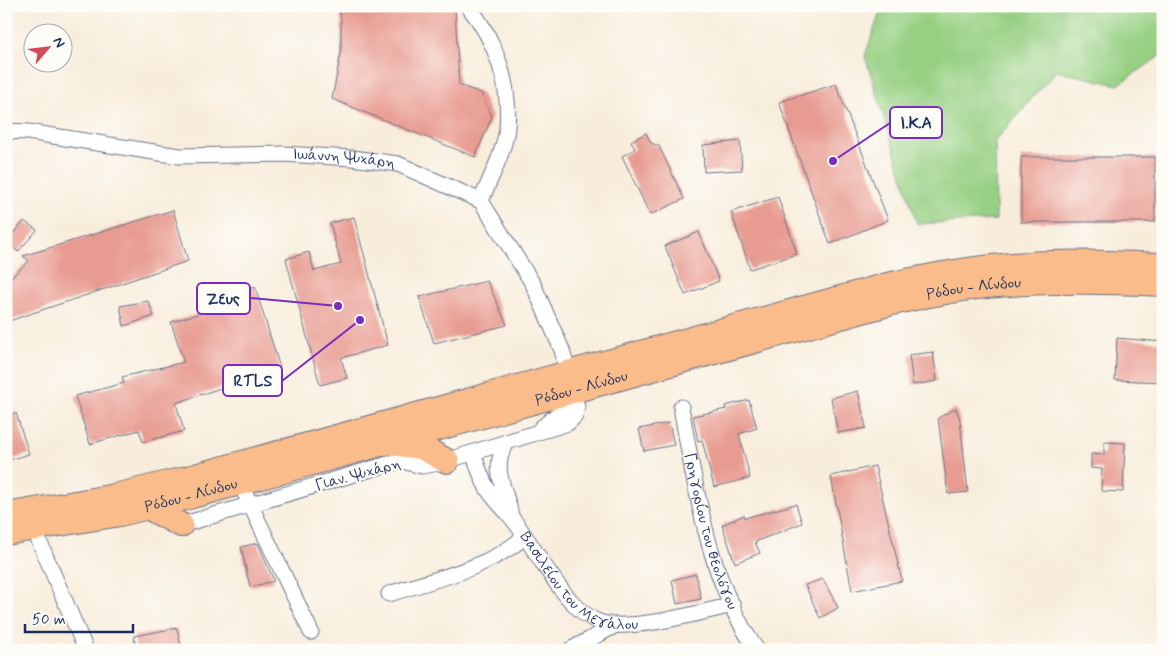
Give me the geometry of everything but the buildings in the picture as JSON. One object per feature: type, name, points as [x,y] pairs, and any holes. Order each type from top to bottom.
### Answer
[{"type":"main road","name":"Ρόδου - Λίνδου","points":[[6,534],[147,507],[386,442],[571,382],[887,285],[941,274],[1036,263],[1163,265]]},
{"type":"main road","name":"Ρόδου - Λίνδου","points":[[6,515],[115,496],[571,382],[943,292],[986,286],[1052,282],[1163,284]]},
{"type":"main road","points":[[386,442],[421,447],[447,461]]},
{"type":"main road","points":[[147,507],[181,525]]},
{"type":"street","points":[[468,6],[483,24],[492,43],[502,69],[506,93],[507,129],[502,150],[481,202],[532,284],[559,344],[571,382]]},
{"type":"street","name":"Ιωάννη Ψυχάρη","points":[[6,131],[37,133],[179,156],[283,154],[352,158],[398,164],[481,202]]},
{"type":"street","name":"Γιαν. Ψυχάρη","points":[[181,525],[395,462],[402,461],[422,466],[447,461],[523,438],[560,414],[571,382]]},
{"type":"street","name":"Γρηγορίου του θεολόγου","points":[[680,406],[699,511],[717,567],[733,605],[757,650]]},
{"type":"street","points":[[505,444],[499,460],[499,477],[511,517]]},
{"type":"street","name":"Βασιλείου του Μεγάλου","points":[[473,453],[488,488],[502,508],[511,517],[572,601],[588,616],[600,622],[616,625],[646,622],[733,605]]},
{"type":"street","points":[[240,483],[311,632]]},
{"type":"street","points":[[34,529],[86,650]]},
{"type":"street","points":[[389,594],[480,564],[507,552],[524,537]]},
{"type":"street","points":[[570,650],[616,625]]},
{"type":"green space","points":[[882,6],[1163,6],[1163,54],[1118,85],[1056,71],[995,141],[996,220],[917,224],[865,56]]},
{"type":"place","name":"Ι.Κ.Α","points":[[833,161]]},
{"type":"place","name":"Ζευς","points":[[338,306]]},
{"type":"place","name":"RTLS","points":[[360,320]]}]
